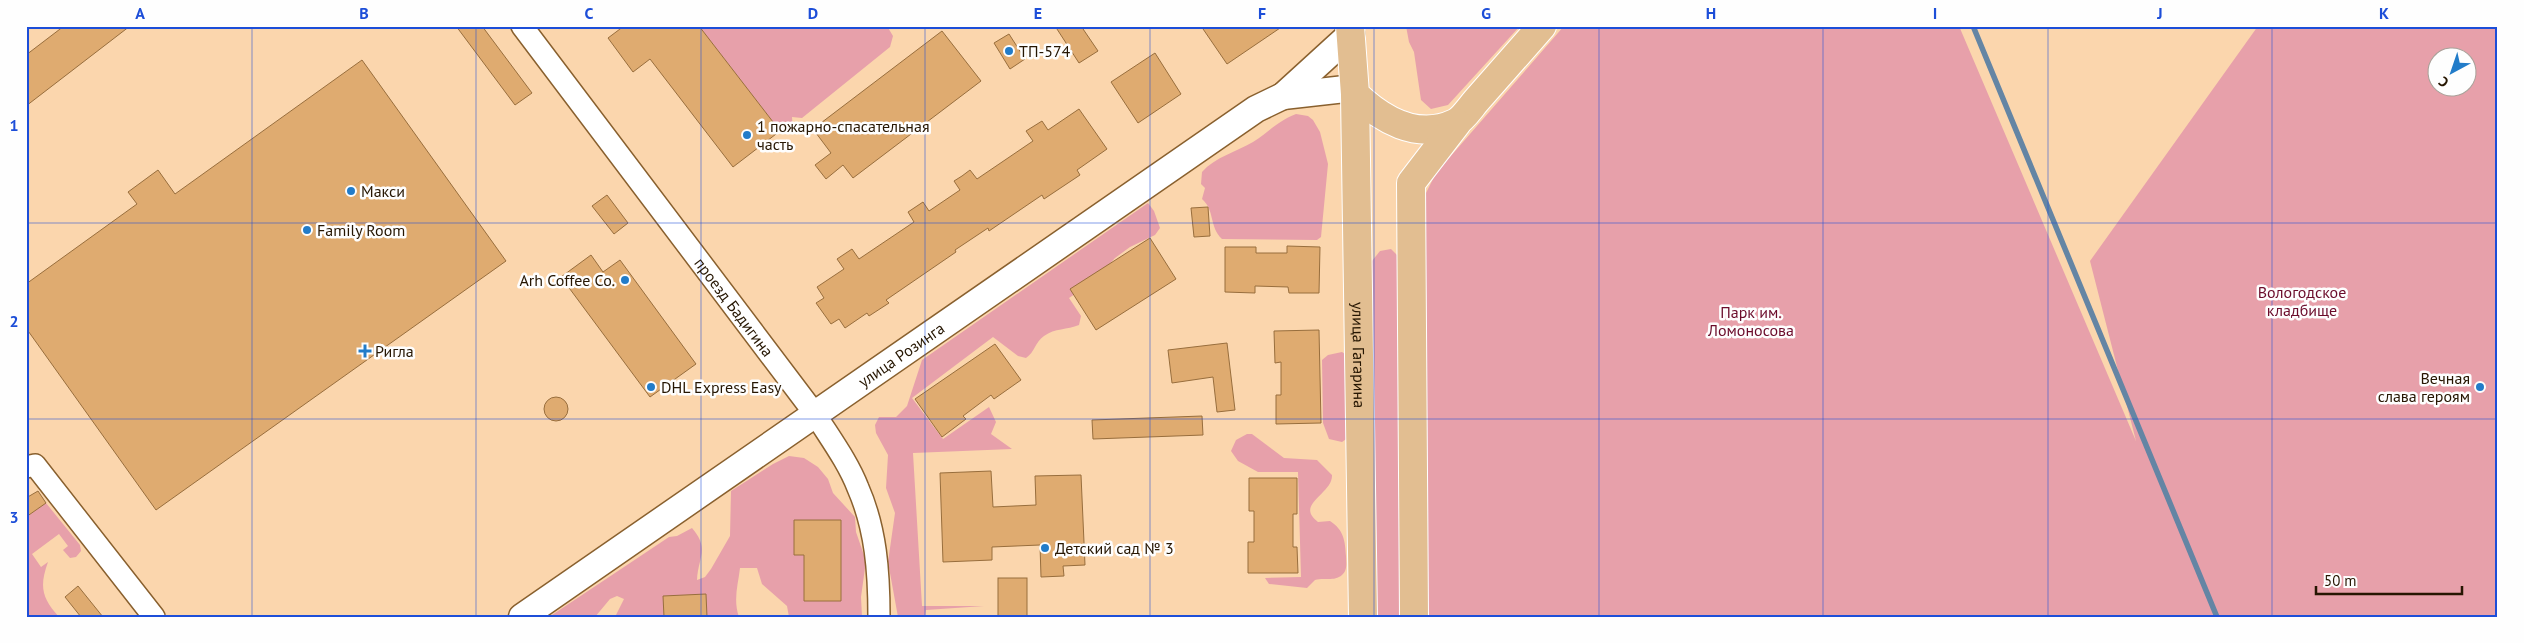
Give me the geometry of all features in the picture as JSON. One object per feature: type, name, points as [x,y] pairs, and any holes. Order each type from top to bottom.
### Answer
[{"type":"main road","points":[[1414,617],[1411,183],[1456,123],[1542,26]]},
{"type":"main road","name":"улица Гагарина","points":[[1350,29],[1354,91],[1363,617]]},
{"type":"main road","points":[[1354,91],[1379,116],[1402,126],[1429,129],[1456,123]]},
{"type":"street","name":"проезд Бадигина","points":[[522,26],[815,414],[858,486],[867,509],[878,558],[879,617]]},
{"type":"street","points":[[1283,96],[1350,29]]},
{"type":"street","points":[[1283,96],[1354,91]]},
{"type":"street","name":"улица Розинга","points":[[522,617],[1256,109],[1283,96]]},
{"type":"street","points":[[26,467],[35,465],[154,617]]},
{"type":"green space","points":[[699,26],[887,26],[893,36],[890,47],[802,118],[792,117],[793,130],[780,131]]},
{"type":"green space","points":[[1406,26],[1520,26],[1448,105],[1431,109],[1421,100],[1414,52],[1409,42]]},
{"type":"green space","name":"Парк им. Ломоносова","points":[[1564,26],[1959,26],[2136,441],[2090,261],[2258,26],[2498,26],[2498,617],[1428,617],[1423,199],[1436,173]]},
{"type":"green space","points":[[1296,114],[1308,116],[1313,120],[1320,132],[1328,164],[1321,237],[1317,240],[1222,239],[1215,229],[1209,208],[1202,199],[1205,188],[1201,184],[1202,172],[1213,162],[1253,142]]},
{"type":"green space","points":[[1148,203],[1154,211],[1160,228],[1155,235],[1130,247],[1115,258],[1094,281],[1069,298],[1081,316],[1079,325],[1044,336],[1026,358],[1018,356],[993,337],[912,398],[943,439],[989,407],[996,422],[991,434],[1012,449],[913,453],[922,606],[984,606],[926,610],[925,617],[898,617],[888,562],[895,513],[886,488],[888,455],[876,433],[875,425],[879,417],[896,417],[907,406],[922,360]]},
{"type":"green space","points":[[1391,249],[1402,260],[1401,617],[1373,617],[1372,261],[1380,251]]},
{"type":"green space","points":[[1342,352],[1345,354],[1349,437],[1342,442],[1329,439],[1323,423],[1322,360],[1328,355]]},
{"type":"green space","points":[[1247,434],[1252,434],[1284,458],[1317,460],[1332,475],[1331,482],[1312,504],[1310,510],[1312,516],[1318,522],[1330,521],[1335,524],[1343,536],[1346,566],[1344,573],[1339,577],[1315,580],[1307,588],[1269,584],[1265,578],[1301,577],[1298,472],[1258,472],[1238,461],[1231,451],[1236,440]]},
{"type":"green space","points":[[789,456],[804,458],[818,467],[828,479],[833,493],[855,517],[856,532],[866,561],[861,597],[862,617],[789,617],[787,606],[762,584],[757,568],[740,568],[736,599],[739,617],[615,617],[624,599],[617,596],[610,599],[595,617],[549,617],[669,537],[677,536],[692,528],[701,542],[702,548],[697,580],[705,577],[730,536],[731,491]]},
{"type":"green space","points":[[46,503],[80,545],[81,551],[76,557],[70,558],[63,550],[68,546],[59,534],[32,554],[41,567],[48,562],[43,585],[44,592],[49,604],[59,617],[26,617],[26,517]]},
{"type":"building","points":[[64,26],[130,26],[26,106],[26,55]]},
{"type":"building","points":[[456,26],[482,26],[532,93],[515,105]]},
{"type":"building","points":[[624,26],[699,26],[780,131],[733,167],[650,59],[633,72],[608,38]]},
{"type":"building","points":[[1055,26],[1081,26],[1098,51],[1079,63]]},
{"type":"building","points":[[1201,26],[1283,26],[1227,64]]},
{"type":"building","points":[[942,31],[981,81],[853,178],[843,165],[826,179],[815,165],[831,153],[813,129]]},
{"type":"building","name":"ТП-574","points":[[1009,34],[1025,59],[1010,69],[994,43]]},
{"type":"building","points":[[1155,53],[1181,94],[1138,123],[1111,82]]},
{"type":"building","points":[[362,60],[506,261],[156,510],[26,328],[26,284],[137,204],[128,192],[158,170],[175,194]]},
{"type":"building","points":[[1079,109],[1107,149],[1077,170],[1080,175],[1044,199],[1042,195],[989,231],[988,228],[955,250],[956,252],[886,300],[889,303],[869,316],[867,313],[845,328],[839,319],[831,324],[816,303],[824,298],[817,287],[844,269],[837,259],[852,249],[859,259],[914,222],[908,212],[923,202],[929,211],[960,190],[954,181],[970,170],[977,179],[1033,141],[1026,131],[1042,121],[1048,130]]},
{"type":"building","points":[[607,195],[628,223],[614,234],[592,206]]},
{"type":"building","points":[[1208,207],[1210,236],[1194,237],[1191,208]]},
{"type":"building","points":[[1150,238],[1176,279],[1096,330],[1070,289]]},
{"type":"building","points":[[1287,246],[1320,247],[1319,293],[1289,293],[1288,287],[1255,286],[1255,293],[1225,292],[1225,247],[1256,247],[1256,253],[1287,253]]},
{"type":"building","points":[[591,255],[603,272],[620,260],[696,364],[650,397],[561,277]]},
{"type":"building","points":[[1319,330],[1321,423],[1276,424],[1276,395],[1281,395],[1281,362],[1275,363],[1274,331]]},
{"type":"building","points":[[1227,343],[1235,410],[1217,412],[1213,377],[1172,383],[1168,350]]},
{"type":"building","points":[[995,344],[1021,380],[994,399],[991,395],[963,416],[966,419],[942,437],[915,399]]},
{"type":"building","points":[[556,397],[564,401],[568,409],[564,417],[556,421],[548,417],[544,409],[548,401]]},
{"type":"building","points":[[1202,416],[1203,435],[1093,439],[1092,420]]},
{"type":"building","points":[[991,471],[993,507],[1036,505],[1035,476],[1081,475],[1085,565],[1063,566],[1064,576],[1041,577],[1040,545],[992,547],[992,560],[943,562],[940,473]]},
{"type":"building","points":[[1249,478],[1297,478],[1297,514],[1293,514],[1293,547],[1297,547],[1298,573],[1248,573],[1248,542],[1254,542],[1254,511],[1249,511]]},
{"type":"building","points":[[38,491],[46,503],[26,517],[26,498]]},
{"type":"building","points":[[794,520],[841,520],[841,601],[804,601],[804,555],[794,555]]},
{"type":"building","points":[[998,578],[1027,578],[1027,617],[998,617]]},
{"type":"building","points":[[78,586],[103,617],[81,617],[65,597]]},
{"type":"building","points":[[706,594],[707,617],[664,617],[663,596]]},
{"type":"waterway","points":[[1973,26],[2217,617]]},
{"type":"place","name":"ТП-574","points":[[1009,51]]},
{"type":"place","name":"1 пожарно-спасательная часть","points":[[747,135]]},
{"type":"place","name":"Макси","points":[[351,191]]},
{"type":"place","name":"Family Room","points":[[307,230]]},
{"type":"place","name":"Arh Coffee Co.","points":[[625,280]]},
{"type":"place","name":"Ригла","points":[[365,351]]},
{"type":"place","name":"DHL Express Easy","points":[[651,387]]},
{"type":"place","name":"Вечная слава героям","points":[[2480,387]]},
{"type":"place","name":"Детский сад № 3","points":[[1045,548]]},
{"type":"park label","name":"Вологодское кладбище","points":[[2302,301]]}]
